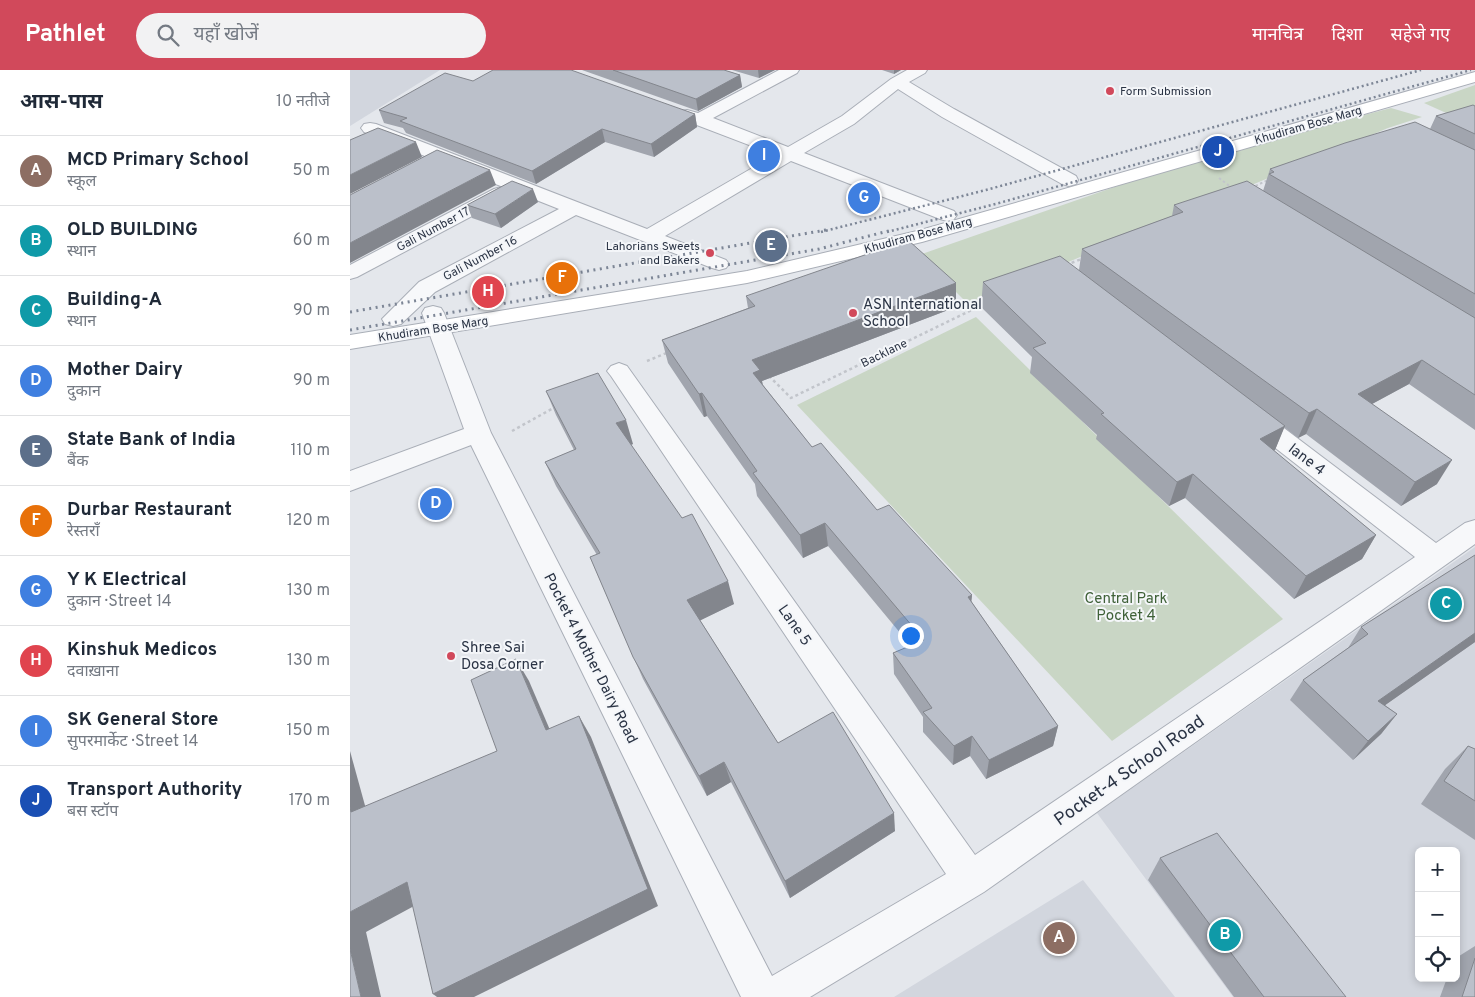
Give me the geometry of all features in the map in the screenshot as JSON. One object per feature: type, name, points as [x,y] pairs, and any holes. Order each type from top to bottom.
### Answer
[{"type":"street","points":[[699,119],[791,70]]},
{"type":"street","points":[[648,238],[848,120],[897,82],[919,70]]},
{"type":"street","name":"Khudiram Bose Marg","points":[[350,327],[392,320],[435,320],[747,276],[922,236],[1075,185],[1455,70]]},
{"type":"street","name":"Khudiram Bose Marg","points":[[350,342],[435,320],[719,264],[947,215],[1075,185],[1475,77]]},
{"type":"street","points":[[743,81],[760,86]]},
{"type":"street","points":[[897,82],[1075,185]]},
{"type":"street","points":[[668,109],[792,154],[947,215]]},
{"type":"street","points":[[370,128],[648,238],[719,264]]},
{"type":"street","points":[[425,165],[442,156]]},
{"type":"street","name":"Gali Number 17","points":[[350,273],[515,185]]},
{"type":"street","name":"Gali Number 16","points":[[392,320],[426,287],[575,208]]},
{"type":"street","name":"Pocket 4 Mother Dairy Road","points":[[435,320],[481,439],[762,997]]},
{"type":"street","name":"Lane 5","points":[[619,371],[971,879]]},
{"type":"street","name":"lane 4","points":[[1231,401],[1436,558]]},
{"type":"street","points":[[350,482],[481,439]]},
{"type":"street","name":"Pocket-4 School Road","points":[[774,997],[971,879],[1475,530]]},
{"type":"path","points":[[1247,189],[1274,178]]},
{"type":"path","points":[[1058,268],[1085,257]]},
{"type":"path","name":"Backlane","points":[[765,371],[791,398],[987,303]]},
{"type":"path","points":[[619,371],[672,351]]},
{"type":"path","points":[[481,439],[560,404]]},
{"type":"shaded area","points":[[350,70],[440,70],[350,126]]},
{"type":"shaded area","points":[[1475,547],[1475,997],[1233,997],[1097,813]]},
{"type":"shaded area","points":[[1083,880],[1175,997],[894,997]]},
{"type":"green space","points":[[1475,85],[1475,126],[1424,103]]},
{"type":"green space","points":[[1391,108],[1422,117],[1388,128],[968,304],[919,255],[1195,159]]},
{"type":"green space","name":"Central Park Pocket 4","points":[[976,317],[1283,619],[1112,741],[797,405]]},
{"type":"building","points":[[493,70],[571,70],[695,114],[651,144],[602,129],[532,171],[400,121],[407,118],[379,110],[445,73],[473,81]]},
{"type":"building","points":[[613,70],[724,70],[740,75],[696,99]]},
{"type":"building","points":[[1475,106],[1475,134],[1436,116]]},
{"type":"building","points":[[1415,122],[1475,150],[1475,294],[1269,174],[1274,172],[1270,169],[1345,143]]},
{"type":"building","points":[[378,128],[416,142],[350,175],[350,140]]},
{"type":"building","points":[[437,150],[490,170],[350,243],[350,195]]},
{"type":"building","points":[[512,181],[533,189],[495,214],[467,205]]},
{"type":"building","points":[[1247,181],[1475,318],[1475,395],[1422,360],[1358,394],[1452,460],[1415,482],[1317,409],[1309,413],[1082,249],[1183,212],[1174,205]]},
{"type":"building","points":[[908,240],[956,283],[752,360],[760,370],[753,373],[812,447],[821,443],[877,510],[889,505],[972,595],[968,597],[1058,726],[989,760],[972,736],[954,746],[923,712],[932,708],[893,653],[924,640],[825,523],[800,535],[753,473],[757,471],[702,393],[699,394],[662,340],[755,306],[746,296]]},
{"type":"building","points":[[1060,256],[1285,426],[1260,439],[1376,535],[1306,576],[1193,474],[1177,482],[1101,414],[1104,413],[1033,348],[1046,343],[983,282]]},
{"type":"building","points":[[598,373],[626,420],[616,423],[682,518],[692,514],[728,581],[687,600],[778,743],[833,712],[894,813],[785,881],[724,762],[699,776],[633,657],[590,557],[600,553],[545,462],[576,449],[546,391]]},
{"type":"building","points":[[1475,555],[1475,633],[1378,701],[1397,714],[1368,741],[1303,680],[1368,634],[1361,627]]},
{"type":"building","points":[[516,659],[546,730],[579,716],[648,889],[433,994],[407,882],[350,912],[350,807],[351,812],[497,751],[471,680]]},
{"type":"building","points":[[1468,746],[1475,749],[1475,801],[1444,781]]},
{"type":"building","points":[[1217,833],[1346,997],[1264,997],[1160,858]]},
{"type":"building","points":[[350,949],[361,997],[350,997]]},
{"type":"building","points":[[1475,958],[1475,997],[1462,997]]},
{"type":"railway","points":[[821,232],[986,190],[1421,70]]},
{"type":"railway","points":[[887,232],[999,203],[1471,70]]},
{"type":"railway","points":[[350,312],[826,230]]},
{"type":"railway","points":[[350,330],[819,249],[892,230]]},
{"type":"place","name":"Form Submission","points":[[1110,91]]},
{"type":"place","name":"Transport Authority","points":[[1218,152]]},
{"type":"place","name":"SK General Store","points":[[764,156]]},
{"type":"place","name":"Y K Electrical","points":[[864,198]]},
{"type":"place","name":"State Bank of India","points":[[771,246]]},
{"type":"place","name":"Lahorians Sweets and Bakers","points":[[710,253]]},
{"type":"place","name":"Durbar Restaurant","points":[[562,278]]},
{"type":"place","name":"Kinshuk Medicos","points":[[488,292]]},
{"type":"place","name":"ASN International School","points":[[853,313]]},
{"type":"place","name":"Mother Dairy","points":[[436,504]]},
{"type":"place","name":"Building-A","points":[[1446,604]]},
{"type":"place","name":"Shree Sai Dosa Corner","points":[[451,656]]},
{"type":"place","name":"OLD BUILDING","points":[[1225,935]]},
{"type":"place","name":"MCD Primary School","points":[[1059,938]]}]
